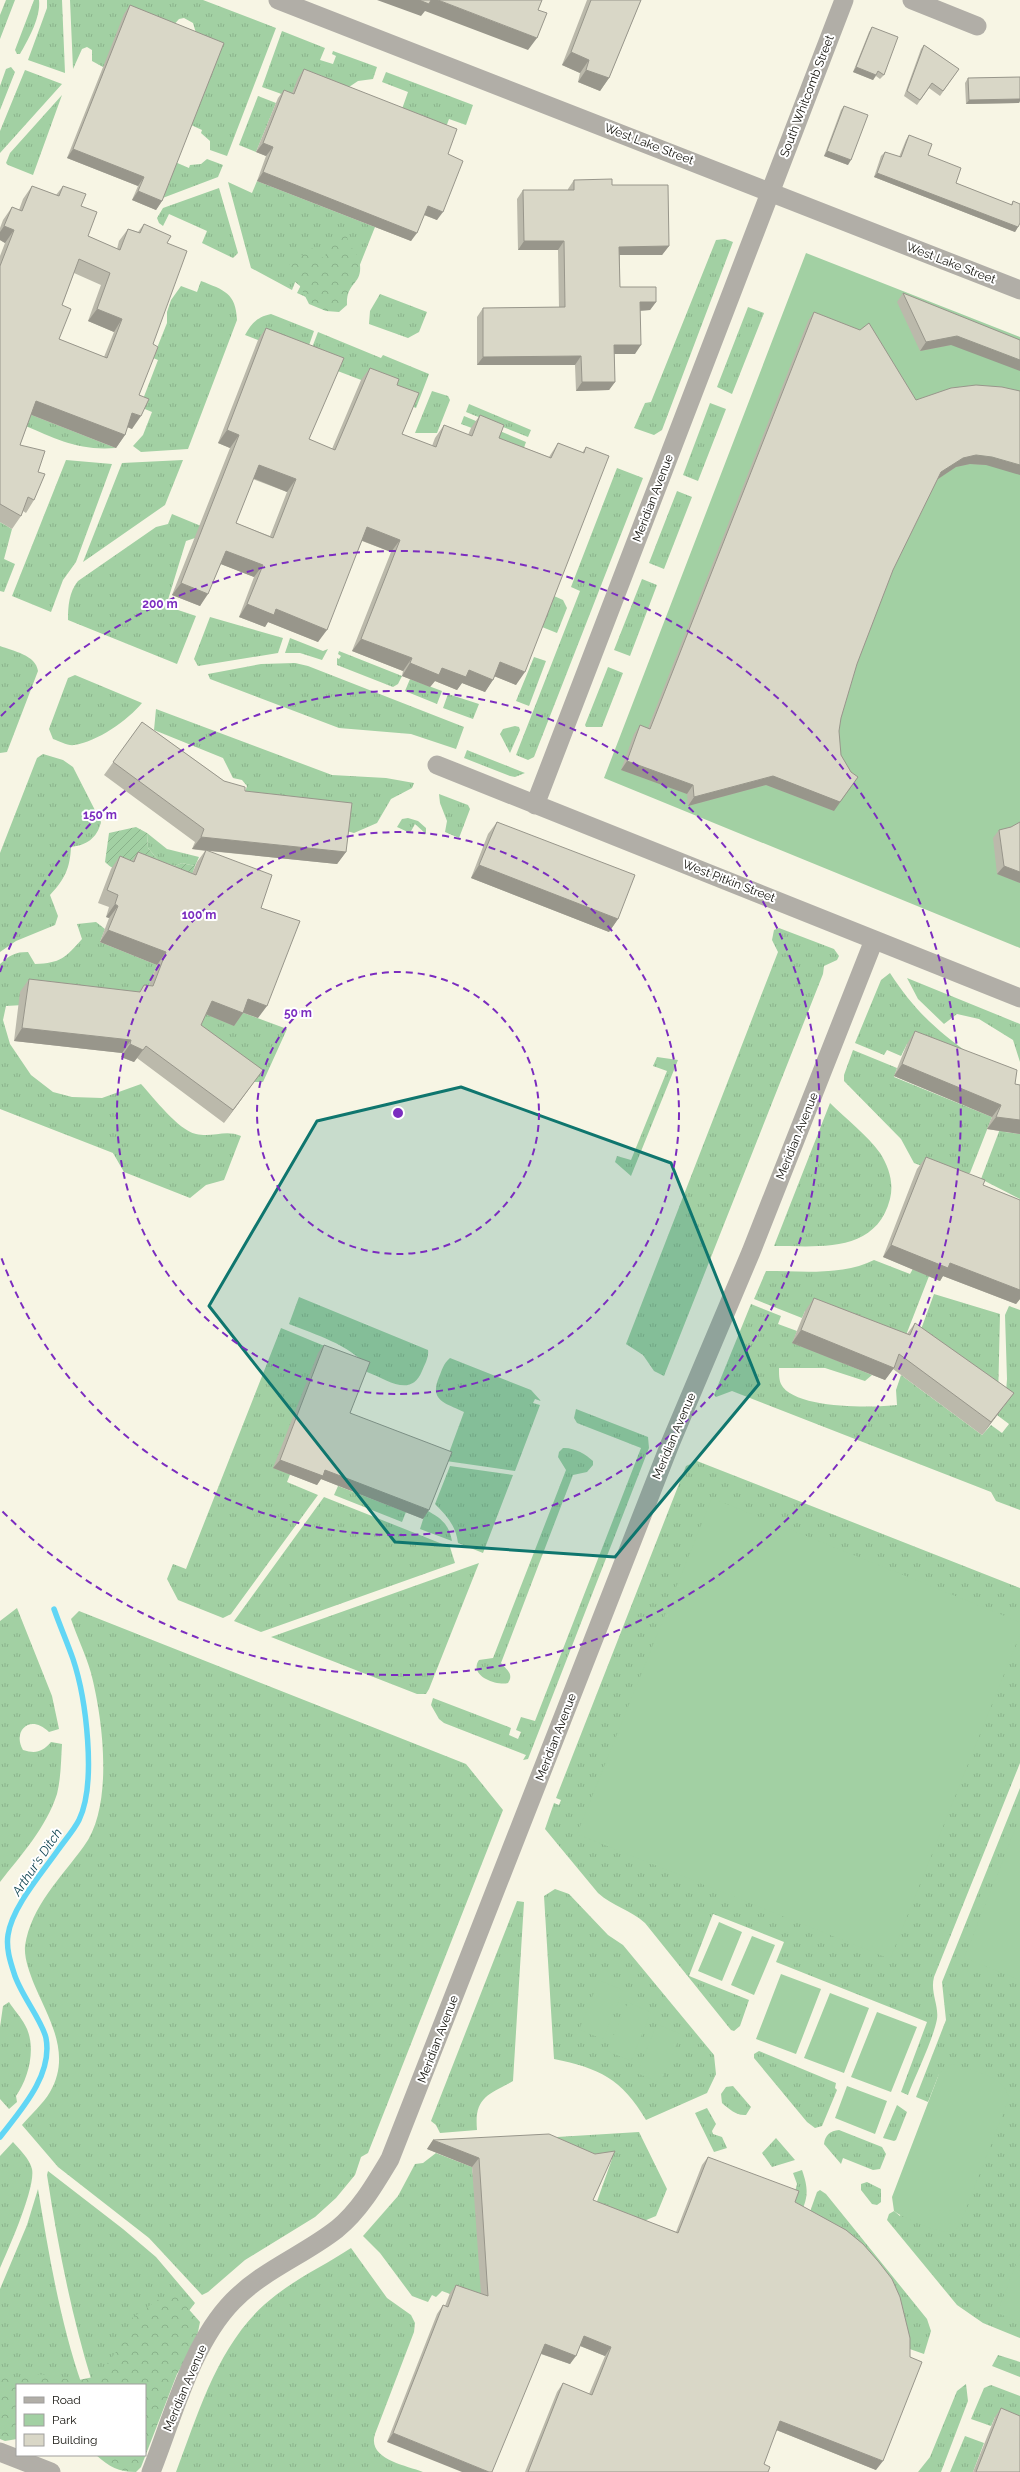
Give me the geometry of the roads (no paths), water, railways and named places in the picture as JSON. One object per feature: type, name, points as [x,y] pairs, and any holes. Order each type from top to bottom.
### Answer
[{"type":"street","name":"West Lake Street","points":[[278,0],[1020,290]]},
{"type":"street","name":"South Whitcomb Street","points":[[771,192],[844,0]]},
{"type":"street","points":[[912,0],[977,26]]},
{"type":"street","name":"Meridian Avenue","points":[[535,805],[771,192]]},
{"type":"street","name":"West Pitkin Street","points":[[437,766],[1020,998]]},
{"type":"street","name":"Meridian Avenue","points":[[151,2472],[194,2361],[219,2318],[233,2301],[256,2281],[338,2228],[358,2208],[390,2159],[670,1444],[751,1252],[874,940]]},
{"type":"street","points":[[0,2452],[51,2472]]},
{"type":"waterway","name":"Arthur's Ditch","points":[[0,2137],[26,2104],[34,2091],[45,2065],[47,2052],[44,2031],[17,1981],[11,1964],[8,1935],[15,1913],[21,1902],[77,1824],[84,1804],[87,1785],[88,1740],[82,1695],[73,1659],[54,1609]]}]
